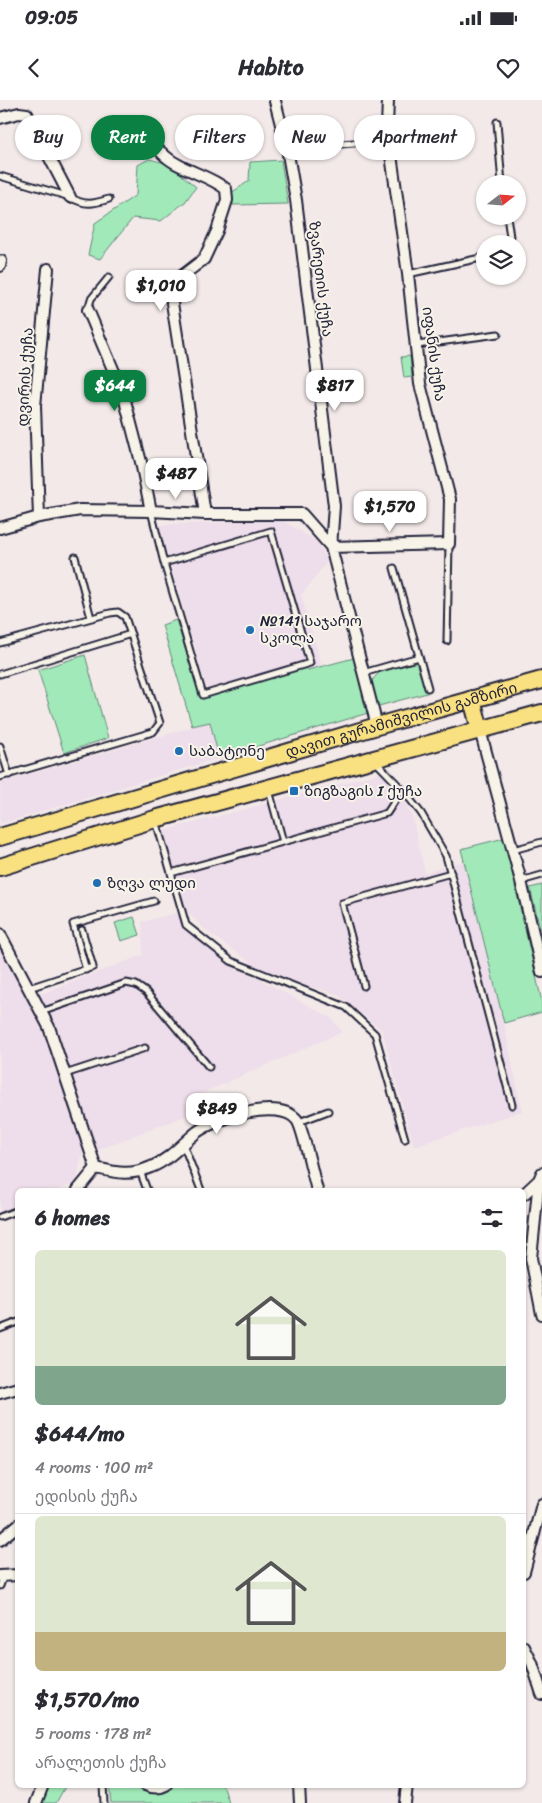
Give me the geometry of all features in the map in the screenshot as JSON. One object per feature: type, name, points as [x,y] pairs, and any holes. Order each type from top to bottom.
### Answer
[{"type":"main road","name":"დავით გურამიშვილის გამზირი","points":[[0,837],[377,726],[542,680]]},
{"type":"main road","points":[[472,699],[480,730]]},
{"type":"main road","name":"დავით გურამიშვილის გამზირი","points":[[0,867],[155,819],[542,713]]},
{"type":"street","name":"იფანის ქუჩა","points":[[388,100],[387,127],[408,274],[420,384],[450,499],[449,544]]},
{"type":"street","name":"ზვარეთის ქუჩა","points":[[275,101],[279,115]]},
{"type":"street","points":[[0,118],[24,112],[27,114],[70,197]]},
{"type":"street","points":[[165,157],[190,172],[216,181],[226,189],[228,200],[204,259],[178,279],[172,303],[205,514]]},
{"type":"street","name":"ზვარეთის ქუჩა","points":[[289,160],[296,200],[334,506],[331,547],[377,726]]},
{"type":"street","name":"დვირის ქუჩა","points":[[39,518],[35,406],[48,269]]},
{"type":"street","points":[[88,310],[123,393],[141,462],[151,511]]},
{"type":"street","points":[[0,528],[80,510],[205,514],[302,514],[331,547],[449,544]]},
{"type":"street","points":[[480,730],[539,943],[542,972]]},
{"type":"street","points":[[0,934],[49,1027],[96,1168]]},
{"type":"street","points":[[96,1168],[121,1174],[132,1174],[153,1167],[211,1124],[244,1112],[269,1110],[289,1114],[299,1122],[316,1188]]},
{"type":"street","points":[[80,1188],[96,1168]]},
{"type":"street","points":[[526,1192],[541,1177]]},
{"type":"street","points":[[541,1177],[531,1258],[542,1314]]},
{"type":"street","points":[[0,1393],[15,1389]]},
{"type":"street","points":[[526,1564],[542,1504]]},
{"type":"street","points":[[0,1540],[15,1528]]},
{"type":"street","points":[[1,1579],[15,1576]]},
{"type":"street","points":[[526,1651],[542,1694]]},
{"type":"street","points":[[36,1803],[41,1788]]},
{"type":"street","points":[[299,1788],[300,1803]]},
{"type":"street","points":[[406,1803],[407,1788]]},
{"type":"lane","points":[[497,122],[501,175]]},
{"type":"lane","points":[[344,145],[354,144]]},
{"type":"lane","points":[[0,176],[70,197],[80,203],[87,204],[108,199]]},
{"type":"lane","points":[[408,274],[476,259]]},
{"type":"lane","points":[[88,310],[91,299],[109,277]]},
{"type":"lane","points":[[417,345],[498,334]]},
{"type":"lane","points":[[151,511],[164,563],[203,695],[310,663],[270,531],[164,563]]},
{"type":"lane","name":"იფანის ქუჩა","points":[[447,641],[449,544]]},
{"type":"lane","points":[[75,557],[91,618]]},
{"type":"lane","points":[[394,568],[428,688]]},
{"type":"lane","points":[[0,643],[118,612],[125,617],[160,722],[153,732],[0,777]]},
{"type":"lane","points":[[0,674],[131,634]]},
{"type":"lane","points":[[363,673],[420,656]]},
{"type":"lane","points":[[0,746],[9,775]]},
{"type":"lane","points":[[372,759],[396,783],[421,813],[446,856],[512,1105]]},
{"type":"lane","points":[[172,873],[387,813],[398,796],[396,783]]},
{"type":"lane","points":[[268,788],[283,842]]},
{"type":"lane","points":[[155,819],[186,925],[231,961],[346,1008],[376,1034],[405,1139]]},
{"type":"lane","points":[[512,850],[542,842]]},
{"type":"lane","points":[[364,986],[342,903],[451,873]]},
{"type":"lane","points":[[521,881],[542,875]]},
{"type":"lane","points":[[86,970],[73,924],[154,901]]},
{"type":"lane","points":[[28,988],[93,967],[82,930]]},
{"type":"lane","points":[[41,1012],[126,983],[136,986],[146,992],[209,1067]]},
{"type":"lane","points":[[65,1074],[145,1048]]},
{"type":"lane","points":[[299,1122],[328,1111]]},
{"type":"lane","points":[[183,1144],[200,1188]]},
{"type":"lane","points":[[140,1171],[146,1188]]},
{"type":"lane","points":[[0,1217],[15,1211]]},
{"type":"lane","points":[[0,1329],[15,1323]]},
{"type":"lane","points":[[103,1788],[104,1803]]},
{"type":"shaded area","name":"№141 საჯარო სკოლა","points":[[282,520],[318,542],[327,562],[301,595],[322,667],[308,670],[307,666],[209,696],[159,525]]},
{"type":"shaded area","points":[[210,722],[219,758],[0,824],[0,783]]},
{"type":"shaded area","points":[[380,773],[398,790],[412,817],[425,873],[464,861],[504,1023],[522,1111],[414,1146],[382,1030],[337,994],[269,975],[209,933],[186,911],[163,831]]},
{"type":"shaded area","points":[[177,913],[219,957],[331,1018],[342,1032],[184,1101],[190,1114],[97,1150],[53,1021],[38,995],[143,955],[142,922]]},
{"type":"shaded area","points":[[0,947],[43,1028],[83,1150],[76,1183],[62,1188],[15,1188],[15,1206],[0,1212]]},
{"type":"green space","points":[[147,160],[169,164],[196,187],[185,202],[161,221],[133,218],[100,259],[88,255],[95,223],[136,195],[138,165]]},
{"type":"green space","points":[[281,160],[288,204],[233,205],[231,193],[249,181],[250,162]]},
{"type":"green space","points":[[410,356],[412,377],[404,378],[401,357]]},
{"type":"green space","points":[[176,620],[201,698],[307,665],[308,670],[354,658],[368,713],[219,758],[210,722],[192,726],[162,625]]},
{"type":"green space","points":[[85,655],[108,738],[64,753],[38,670]]},
{"type":"green space","points":[[418,662],[427,693],[375,707],[370,682],[380,672]]},
{"type":"green space","points":[[504,838],[542,1002],[542,1012],[504,1023],[461,849]]},
{"type":"green space","points":[[542,885],[542,936],[530,888]]},
{"type":"green space","points":[[134,917],[140,935],[121,941],[115,923]]},
{"type":"green space","points":[[42,1788],[64,1788],[56,1803],[36,1803]]},
{"type":"green space","points":[[109,1788],[224,1788],[229,1803],[111,1803]]},
{"type":"place","name":"№141 საჯარო სკოლა","points":[[250,630]]},
{"type":"place","name":"საბატონე","points":[[179,751]]},
{"type":"place","name":"ზიგზაგის I ქუჩა","points":[[294,791]]},
{"type":"place","name":"ზღვა ლუდი","points":[[97,883]]}]
